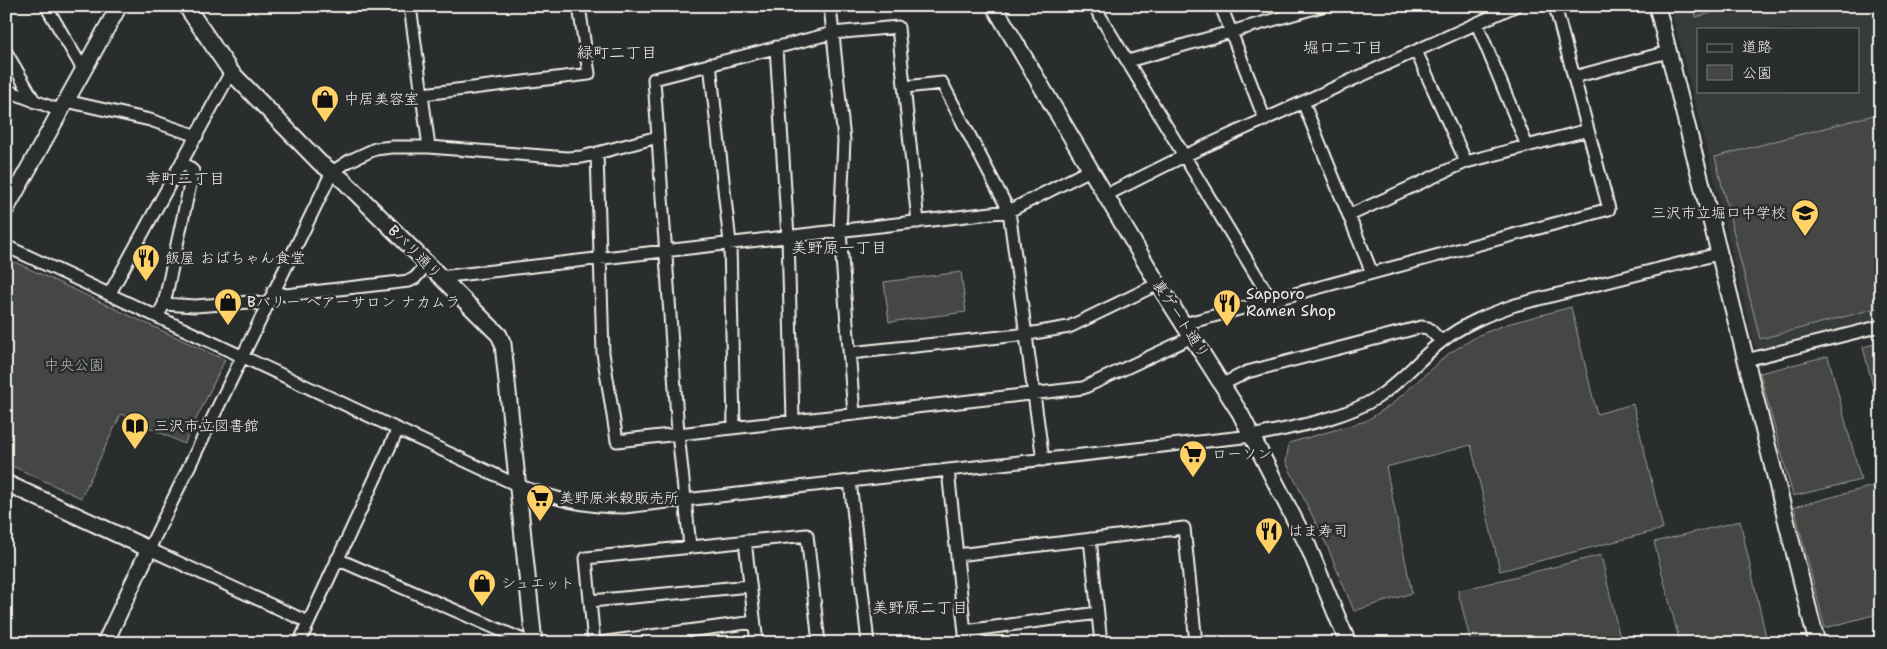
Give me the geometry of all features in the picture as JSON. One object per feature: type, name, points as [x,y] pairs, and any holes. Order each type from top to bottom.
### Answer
[{"type":"street","points":[[46,6],[84,71]]},
{"type":"street","points":[[6,209],[119,6]]},
{"type":"street","name":"Bバリ通り","points":[[186,6],[232,72],[320,163],[332,172],[499,335],[503,344],[534,643]]},
{"type":"street","points":[[410,6],[429,147]]},
{"type":"street","points":[[423,94],[589,74],[579,6]]},
{"type":"street","points":[[830,6],[844,140],[840,232],[854,414]]},
{"type":"street","name":"裏ゲート通り","points":[[994,6],[1158,284],[1223,384],[1252,436],[1308,546],[1348,643]]},
{"type":"street","points":[[1094,6],[1186,155],[1271,300]]},
{"type":"street","points":[[1221,6],[1265,120]]},
{"type":"street","points":[[1128,61],[1231,32],[1297,10],[1322,6]]},
{"type":"street","points":[[1106,195],[1186,155],[1515,6]]},
{"type":"street","points":[[1184,324],[1610,209],[1555,6]]},
{"type":"street","points":[[1657,6],[1817,643]]},
{"type":"street","points":[[1477,24],[1527,146]]},
{"type":"street","points":[[690,546],[678,433],[654,79],[833,33],[898,27],[918,222]]},
{"type":"street","points":[[776,47],[788,237],[794,420]]},
{"type":"street","points":[[6,52],[35,102]]},
{"type":"street","points":[[1416,52],[1466,162]]},
{"type":"street","points":[[1574,77],[1668,52]]},
{"type":"street","points":[[710,64],[730,244],[734,427]]},
{"type":"street","points":[[110,293],[232,72]]},
{"type":"street","points":[[905,87],[942,83],[1009,211],[1028,334],[1042,460]]},
{"type":"street","points":[[6,90],[35,102],[150,120],[197,136]]},
{"type":"street","points":[[1303,102],[1372,273]]},
{"type":"street","points":[[1350,215],[1466,162],[1588,130]]},
{"type":"street","points":[[105,643],[332,172],[349,161],[375,149],[392,147],[429,147],[567,158],[597,153],[658,137]]},
{"type":"street","points":[[597,153],[604,353],[616,441],[1083,388],[1192,337]]},
{"type":"street","points":[[158,316],[164,304],[193,171],[182,161]]},
{"type":"street","points":[[440,278],[1009,211],[1090,170]]},
{"type":"street","points":[[6,246],[518,485],[566,502],[596,507],[624,506],[1252,436],[1343,413],[1377,398],[1441,342],[1484,316],[1515,305],[1718,254]]},
{"type":"street","points":[[273,291],[286,295],[410,280],[415,278],[427,264]]},
{"type":"street","points":[[850,353],[1028,334],[1069,327],[1158,284]]},
{"type":"street","points":[[164,304],[195,306],[250,302],[267,305]]},
{"type":"street","points":[[1746,360],[1881,326]]},
{"type":"street","points":[[1223,384],[1247,372],[1421,327],[1428,328],[1441,342]]},
{"type":"street","points":[[299,643],[398,429]]},
{"type":"street","points":[[948,470],[966,637],[1098,613]]},
{"type":"street","points":[[850,481],[868,643]]},
{"type":"street","points":[[6,483],[308,622]]},
{"type":"street","points":[[957,555],[1184,528],[1196,643]]},
{"type":"street","points":[[594,643],[586,558],[807,535],[819,643]]},
{"type":"street","points":[[1090,538],[1101,643]]},
{"type":"street","points":[[745,541],[756,643]]},
{"type":"street","points":[[337,559],[530,643]]},
{"type":"street","points":[[591,601],[750,586]]},
{"type":"street","points":[[599,643],[754,622]]},
{"type":"shaded area","name":"三沢市立堀口中学校","points":[[1670,6],[1881,6],[1881,319],[1760,350],[1754,344]]},
{"type":"green space","points":[[1693,6],[1737,6],[1696,17]]},
{"type":"green space","name":"三沢市立堀口中学校","points":[[1881,113],[1881,307],[1760,339],[1715,157]]},
{"type":"green space","name":"中央公園","points":[[6,258],[225,360],[184,444],[121,414],[81,498],[6,463]]},
{"type":"green space","points":[[961,272],[966,312],[889,322],[884,282]]},
{"type":"green space","points":[[1571,307],[1597,414],[1633,404],[1663,529],[1500,571],[1471,445],[1386,467],[1412,593],[1354,611],[1328,548],[1286,462],[1289,443],[1366,421],[1392,404],[1448,354],[1479,335],[1507,324]]},
{"type":"green space","points":[[1881,342],[1881,419],[1863,347]]},
{"type":"green space","points":[[1828,356],[1861,480],[1793,496],[1760,373]]},
{"type":"green space","points":[[1881,484],[1881,613],[1825,628],[1794,507]]},
{"type":"green space","points":[[1740,521],[1767,641],[1680,643],[1654,542]]},
{"type":"green space","points":[[1601,555],[1621,643],[1471,643],[1458,591]]},
{"type":"place","name":"中居美容室","points":[[325,123]]},
{"type":"place","name":"三沢市立堀口中学校","points":[[1805,237]]},
{"type":"place","name":"飯屋 おばちゃん食堂","points":[[146,282]]},
{"type":"place","name":"Bバリー ヘアーサロン ナカムラ","points":[[228,326]]},
{"type":"place","name":"Sapporo Ramen Shop","points":[[1227,327]]},
{"type":"place","name":"三沢市立図書館","points":[[135,450]]},
{"type":"place","name":"ローソン","points":[[1193,478]]},
{"type":"place","name":"美野原米穀販売所","points":[[540,522]]},
{"type":"place","name":"はま寿司","points":[[1269,555]]},
{"type":"place","name":"シュエット","points":[[482,607]]},
{"type":"district","name":"堀口二丁目","points":[[1343,47]]},
{"type":"district","name":"緑町二丁目","points":[[617,52]]},
{"type":"district","name":"幸町二丁目","points":[[185,178]]},
{"type":"district","name":"美野原一丁目","points":[[839,247]]},
{"type":"district","name":"美野原二丁目","points":[[920,607]]}]
